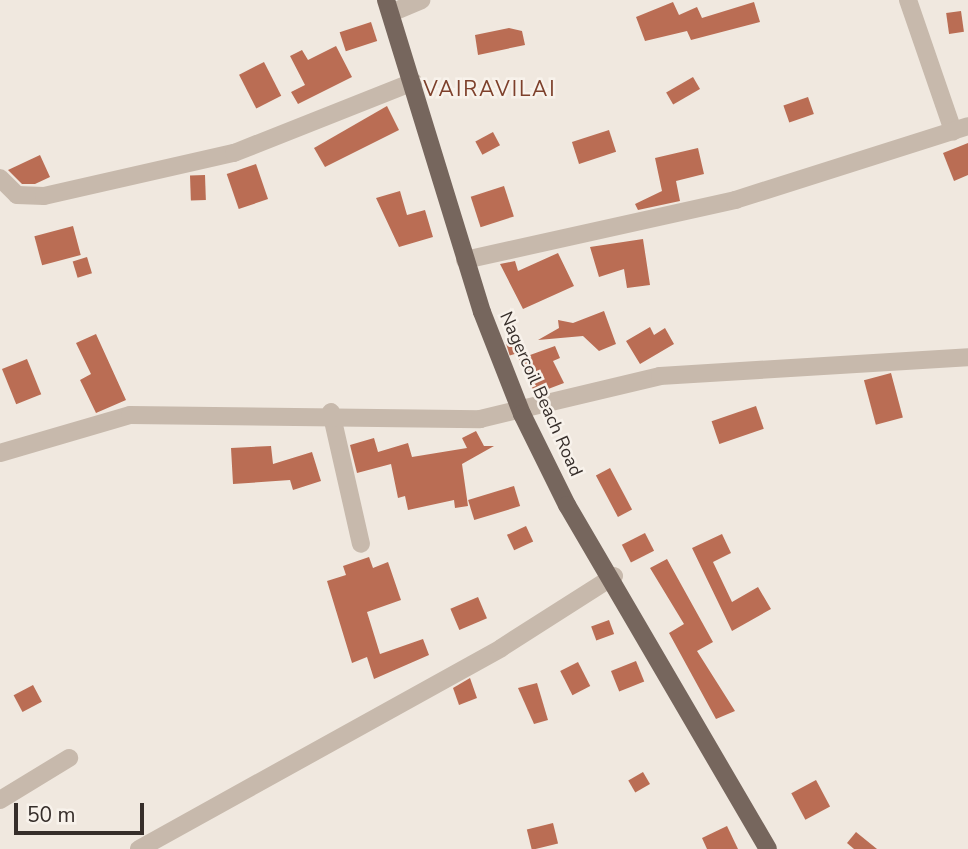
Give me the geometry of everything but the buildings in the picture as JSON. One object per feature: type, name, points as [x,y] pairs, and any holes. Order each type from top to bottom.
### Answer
[{"type":"main road","name":"Nagercoil Beach Road","points":[[388,6],[466,260],[522,414],[567,505],[614,576],[768,849]]},
{"type":"street","points":[[388,6],[421,0]]},
{"type":"street","points":[[466,260],[735,200],[960,129],[908,0]]},
{"type":"street","points":[[0,178],[17,195],[44,197],[233,153],[413,82]]},
{"type":"street","points":[[0,453],[130,415],[331,412],[480,419],[522,414],[660,376],[968,357]]},
{"type":"street","points":[[331,412],[360,544]]},
{"type":"street","points":[[139,849],[501,648],[614,576]]},
{"type":"street","points":[[0,800],[69,758]]},
{"type":"district","name":"VAIRAVILAI","points":[[490,89]]}]
